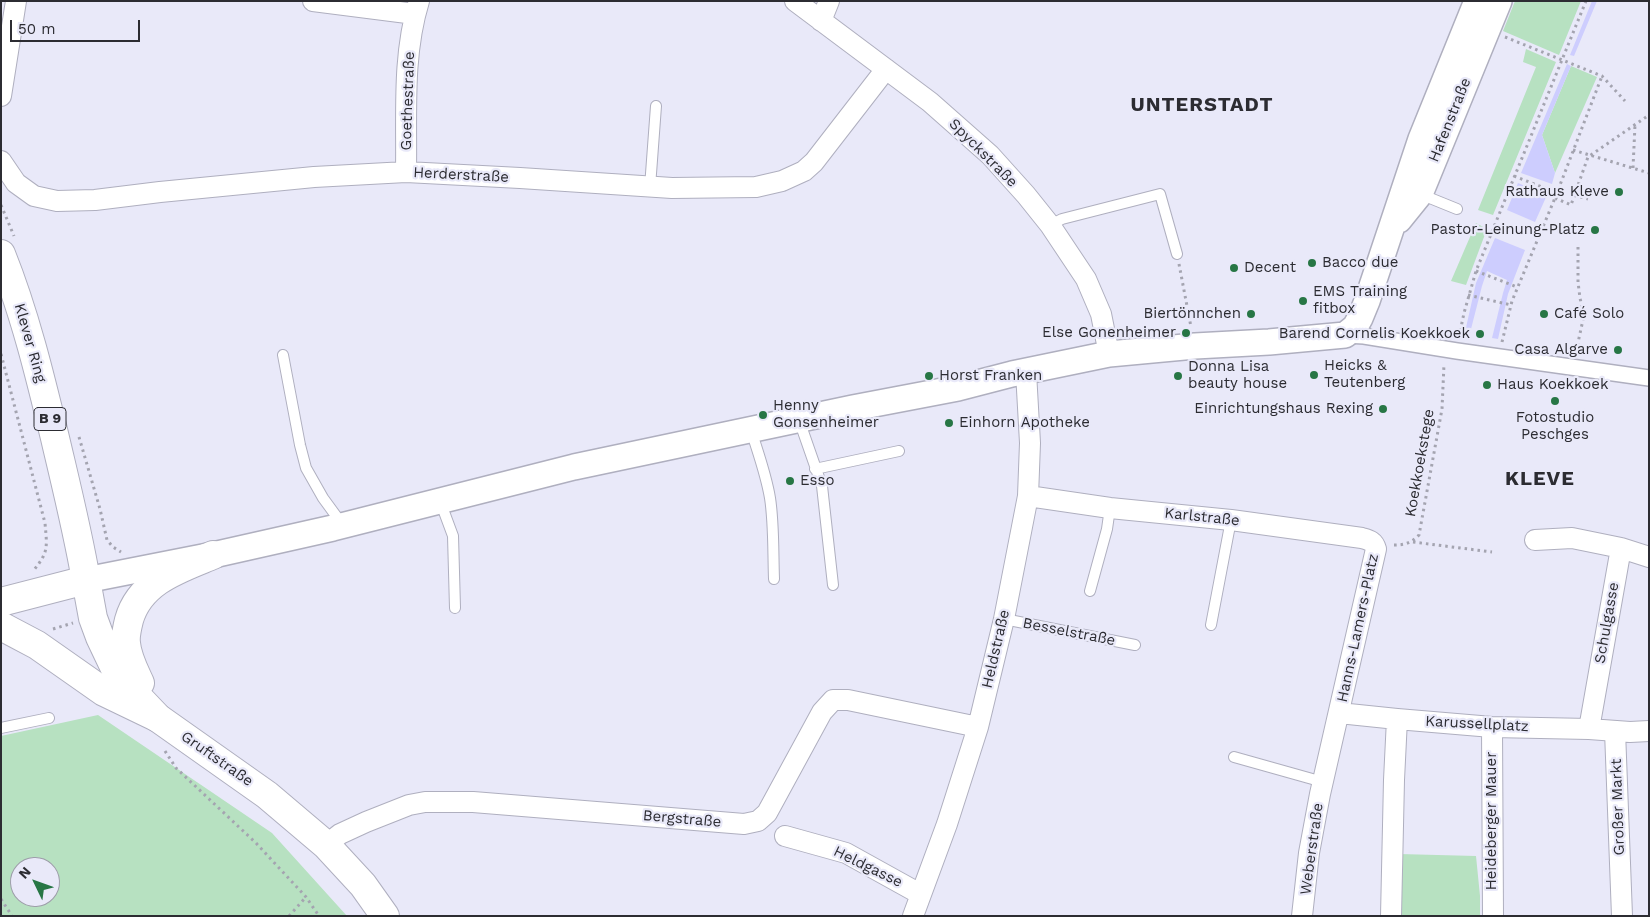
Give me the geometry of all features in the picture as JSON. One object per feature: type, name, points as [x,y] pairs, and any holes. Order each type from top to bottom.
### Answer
[{"type":"main road","name":"Klever Ring","points":[[1,254],[15,290],[36,360],[86,580]]},
{"type":"main road","points":[[154,714],[127,651],[127,627],[131,613],[136,603],[156,582],[172,572],[213,555]]},
{"type":"main road","points":[[1,602],[86,580]]},
{"type":"main road","name":"Gruftstraße","points":[[86,580],[93,618],[119,677],[154,714],[267,795],[326,845],[363,885],[385,916]]},
{"type":"main road","points":[[1,626],[37,644],[104,692],[154,714]]},
{"type":"street","points":[[1,96],[16,1]]},
{"type":"street","points":[[313,1],[417,8]]},
{"type":"street","points":[[821,21],[829,1]]},
{"type":"street","points":[[1477,1],[1479,32]]},
{"type":"street","name":"Hafenstraße","points":[[1345,335],[1355,326],[1360,318],[1389,231],[1414,184],[1479,32],[1499,1]]},
{"type":"street","name":"Spyckstraße","points":[[800,3],[821,21],[930,102],[990,155],[1050,225],[1086,279],[1100,314],[1109,354]]},
{"type":"street","name":"Goethestraße","points":[[406,172],[407,68],[417,8]]},
{"type":"street","name":"Herderstraße","points":[[1,162],[16,184],[34,196],[57,201],[95,200],[314,177],[406,172],[650,187],[756,188],[782,181],[804,171],[814,162],[886,70]]},
{"type":"street","points":[[86,580],[213,555],[343,525],[574,467],[799,419],[958,388],[1012,374],[1109,354],[1345,335],[1364,336],[1649,378]]},
{"type":"street","name":"Heldstraße","points":[[913,916],[947,824],[978,727],[1004,618],[1028,496],[1030,444],[1026,372]]},
{"type":"street","name":"Karlstraße","points":[[1028,496],[1110,508],[1231,520],[1362,538],[1371,540],[1375,544]]},
{"type":"street","points":[[1535,540],[1572,538],[1620,548],[1649,557]]},
{"type":"street","name":"Hanns-Lamers-Platz","points":[[1339,713],[1376,549],[1375,544]]},
{"type":"street","name":"Schulgasse","points":[[1589,729],[1620,548]]},
{"type":"street","name":"Bergstraße","points":[[326,845],[340,834],[366,822],[409,805],[425,802],[473,802],[744,824],[758,821],[767,813],[822,712],[833,700],[848,700],[978,727]]},
{"type":"street","name":"Karussellplatz","points":[[1339,713],[1492,727],[1616,731]]},
{"type":"street","name":"Weberstraße","points":[[1302,916],[1309,853],[1322,782],[1339,713]]},
{"type":"street","points":[[1392,916],[1397,719]]},
{"type":"street","name":"Heideberger Mauer","points":[[1492,727],[1493,916]]},
{"type":"street","points":[[1616,731],[1649,731]]},
{"type":"street","name":"Großer Markt","points":[[1616,731],[1622,916]]},
{"type":"street","name":"Heldgasse","points":[[785,836],[846,853],[920,894]]},
{"type":"lane","points":[[650,187],[656,106]]},
{"type":"lane","points":[[1414,184],[1457,209]]},
{"type":"lane","points":[[1050,225],[1062,219],[1160,194],[1177,254]]},
{"type":"lane","points":[[284,354],[300,445],[306,468],[323,498],[343,525]]},
{"type":"lane","points":[[799,419],[822,486],[833,585]]},
{"type":"lane","points":[[750,430],[763,465],[770,497],[774,579]]},
{"type":"lane","points":[[815,468],[899,451]]},
{"type":"lane","points":[[440,501],[453,536],[454,608]]},
{"type":"lane","points":[[1090,591],[1107,529],[1110,508]]},
{"type":"lane","points":[[1211,624],[1231,520]]},
{"type":"lane","name":"Besselstraße","points":[[1004,618],[1135,645]]},
{"type":"lane","points":[[1,728],[50,718]]},
{"type":"lane","name":"Weberstraße","points":[[1234,757],[1322,782]]},
{"type":"path","name":"Koekkoekstege","points":[[1412,542],[1419,535],[1452,350],[1468,295],[1514,176],[1586,1]]},
{"type":"path","points":[[1479,32],[1562,60],[1602,76],[1625,101]]},
{"type":"path","points":[[1498,356],[1517,287],[1555,198],[1602,76]]},
{"type":"path","points":[[1555,198],[1571,205],[1588,157],[1649,115]]},
{"type":"path","points":[[1633,168],[1635,125]]},
{"type":"path","points":[[1573,150],[1649,173]]},
{"type":"path","points":[[1514,176],[1556,193]]},
{"type":"path","points":[[1574,195],[1588,199]]},
{"type":"path","points":[[1572,368],[1584,315],[1578,282],[1578,243]]},
{"type":"path","points":[[1177,254],[1195,346]]},
{"type":"path","points":[[1476,271],[1517,287]]},
{"type":"path","points":[[1468,295],[1511,305]]},
{"type":"path","points":[[1,354],[45,523],[47,545],[45,556],[34,570]]},
{"type":"path","points":[[91,476],[107,540],[121,552],[122,557]]},
{"type":"path","points":[[1375,544],[1403,545],[1412,542],[1492,552]]},
{"type":"path","points":[[164,749],[176,768],[256,843],[306,897],[319,916]]},
{"type":"path","points":[[289,916],[306,897]]},
{"type":"path","points":[[1,899],[12,916]]},
{"type":"green space","points":[[1515,1],[1581,1],[1559,55],[1503,31]]},
{"type":"green space","points":[[1526,49],[1556,62],[1493,215],[1478,210],[1536,67],[1523,62]]},
{"type":"green space","points":[[1571,66],[1597,77],[1555,173],[1542,135]]},
{"type":"green space","points":[[1476,223],[1487,229],[1466,285],[1451,281]]},
{"type":"green space","points":[[98,715],[272,833],[347,916],[1,916],[1,736]]},
{"type":"green space","points":[[1399,854],[1476,856],[1480,916],[1398,916]]},
{"type":"water","points":[[1592,1],[1597,1],[1574,56],[1570,55]]},
{"type":"water","points":[[1567,64],[1571,66],[1542,135],[1555,173],[1552,184],[1521,173]]},
{"type":"water","points":[[1518,183],[1547,195],[1535,222],[1507,210]]},
{"type":"water","points":[[1495,238],[1525,250],[1508,294],[1498,339],[1492,338],[1507,280],[1487,271],[1470,333],[1465,332],[1476,283]]},
{"type":"place","name":"Rathaus Kleve","points":[[1619,192]]},
{"type":"place","name":"Pastor-Leinung-Platz","points":[[1595,230]]},
{"type":"place","name":"Bacco due","points":[[1312,263]]},
{"type":"place","name":"Decent","points":[[1234,268]]},
{"type":"place","name":"EMS Training fitbox","points":[[1303,301]]},
{"type":"place","name":"Biertönnchen","points":[[1251,314]]},
{"type":"place","name":"Café Solo","points":[[1544,314]]},
{"type":"place","name":"Else Gonenheimer","points":[[1186,333]]},
{"type":"place","name":"Barend Cornelis Koekkoek","points":[[1480,334]]},
{"type":"place","name":"Casa Algarve","points":[[1618,350]]},
{"type":"place","name":"Heicks & Teutenberg","points":[[1314,375]]},
{"type":"place","name":"Horst Franken","points":[[929,376]]},
{"type":"place","name":"Donna Lisa beauty house","points":[[1178,376]]},
{"type":"place","name":"Haus Koekkoek","points":[[1487,385]]},
{"type":"place","name":"Fotostudio Peschges","points":[[1555,401]]},
{"type":"place","name":"Einrichtungshaus Rexing","points":[[1383,409]]},
{"type":"place","name":"Henny Gonsenheimer","points":[[763,415]]},
{"type":"place","name":"Einhorn Apotheke","points":[[949,423]]},
{"type":"place","name":"Esso","points":[[790,481]]},
{"type":"district","name":"UNTERSTADT","points":[[1202,105]]},
{"type":"district","name":"KLEVE","points":[[1540,479]]}]
